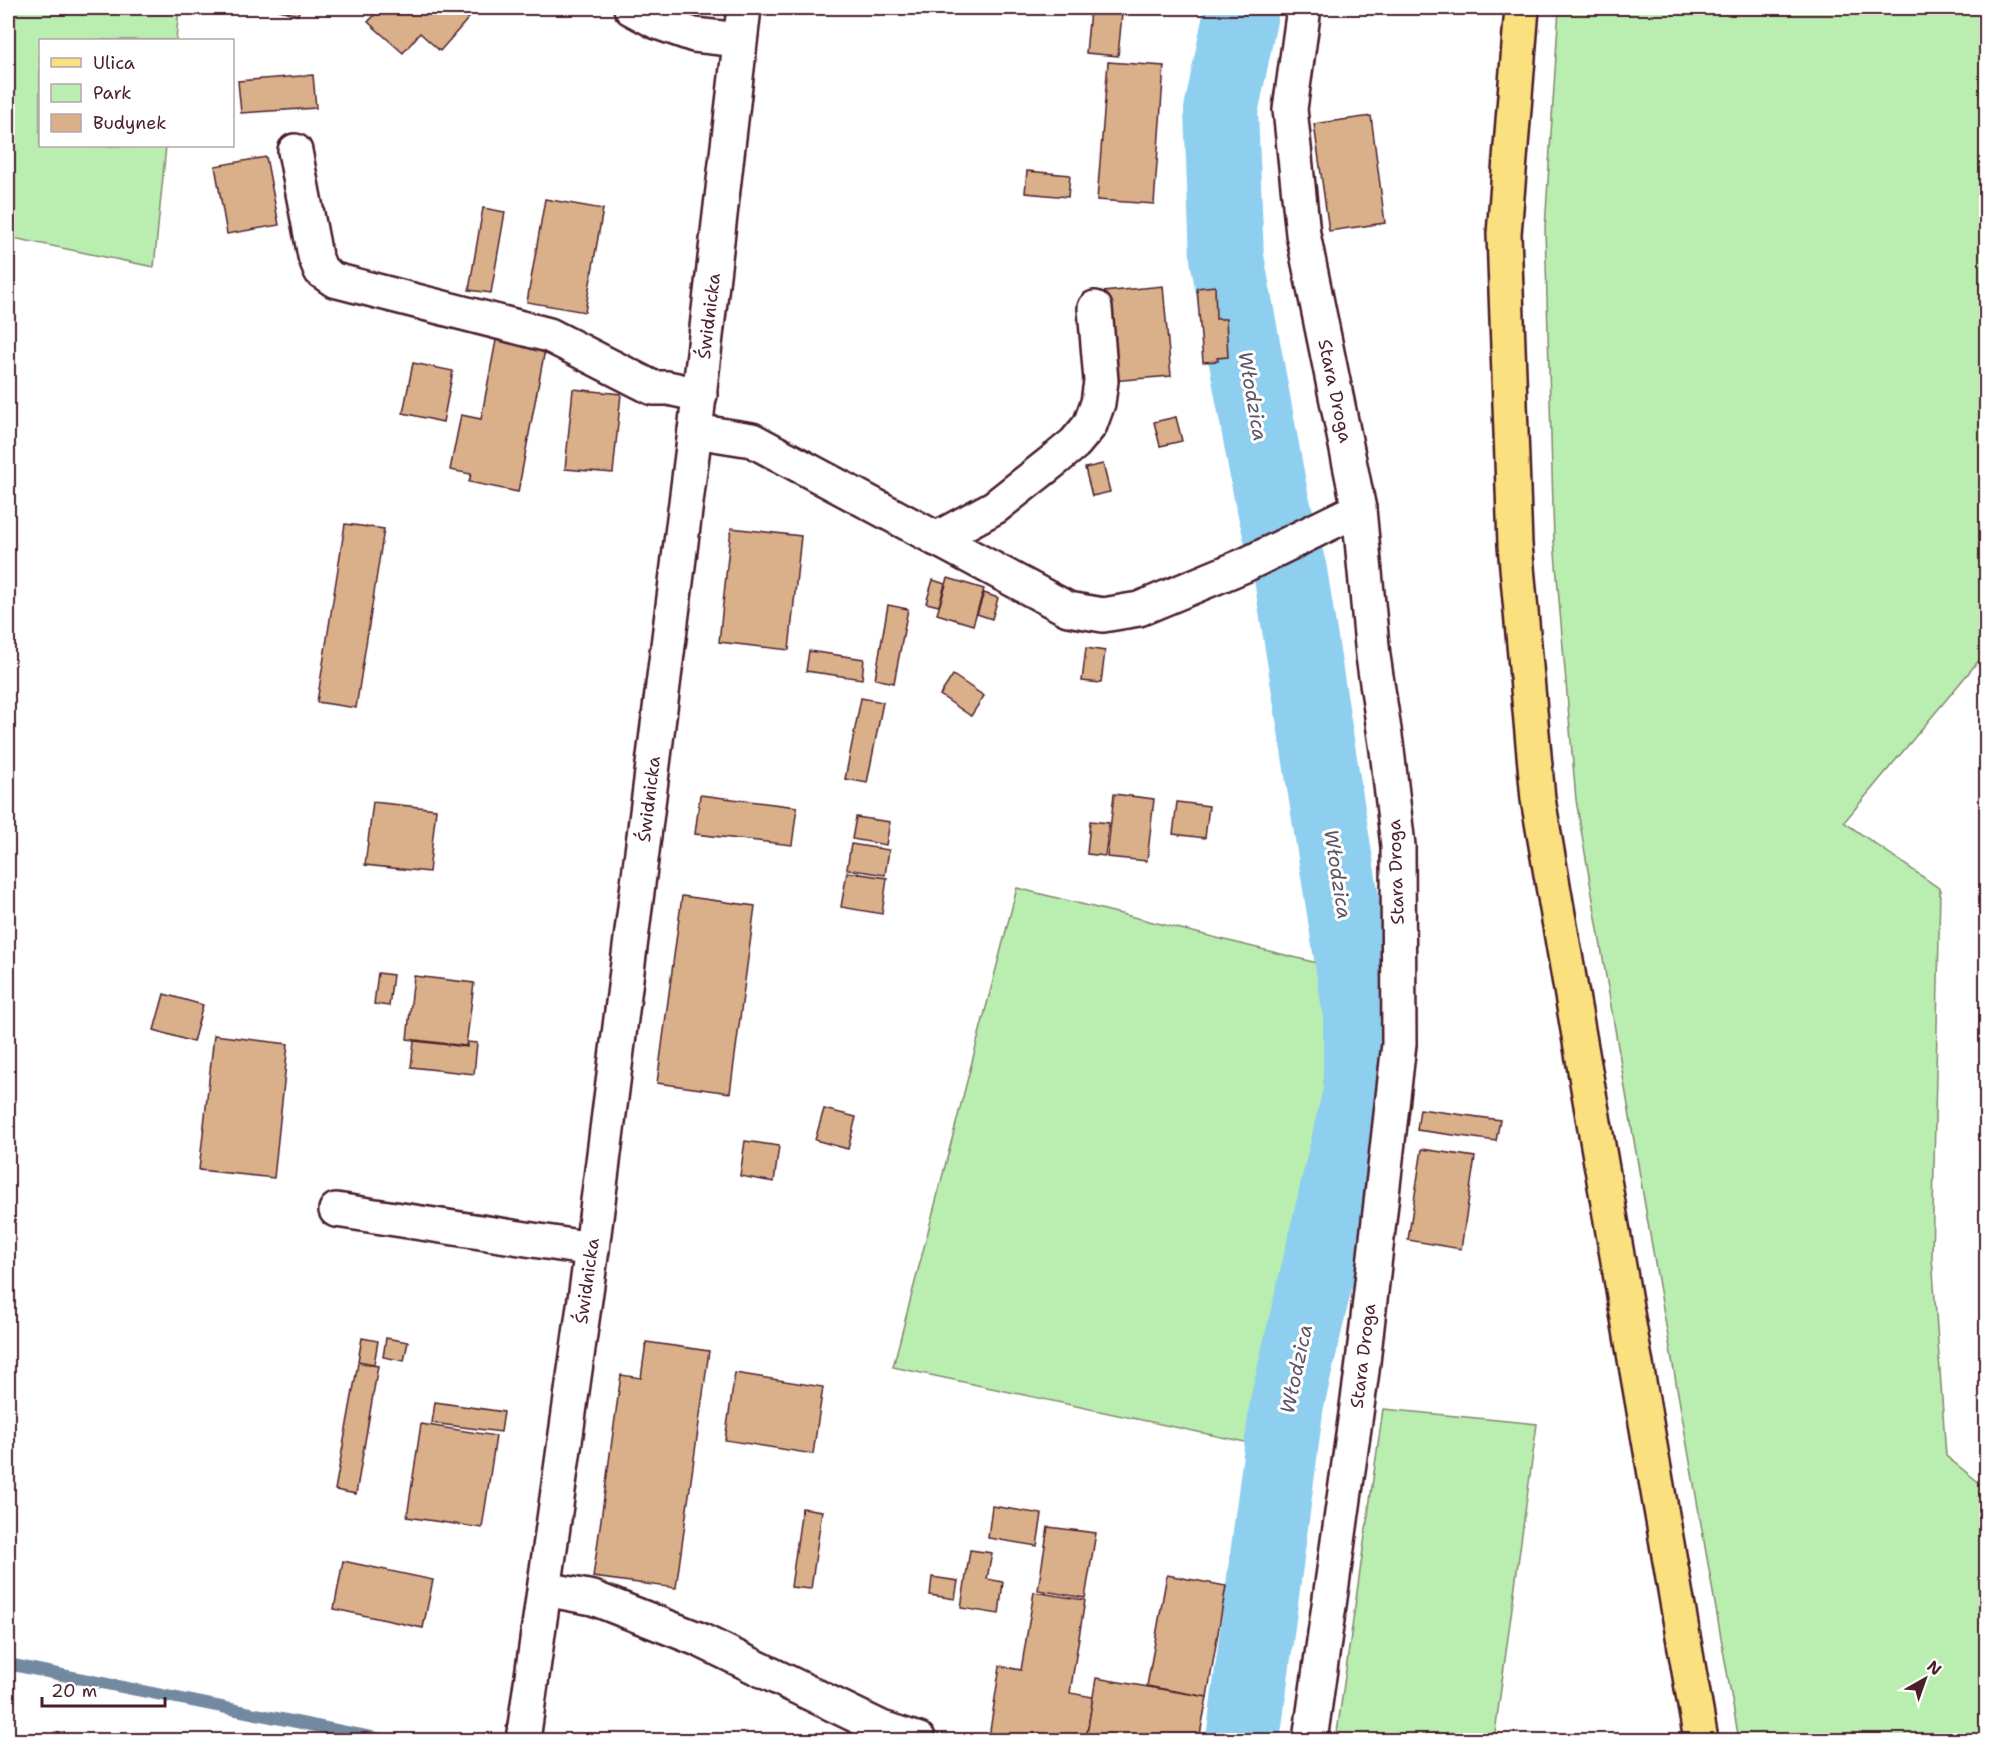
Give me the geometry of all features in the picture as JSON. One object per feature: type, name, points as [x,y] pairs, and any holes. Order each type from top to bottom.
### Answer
[{"type":"main road","points":[[1522,8],[1504,234],[1515,545],[1538,799],[1701,1740]]},
{"type":"street","points":[[631,8],[657,22],[693,35],[740,40]]},
{"type":"street","name":"Świdnicka","points":[[525,1726],[592,1249],[700,395],[744,8]]},
{"type":"street","name":"Stara Droga","points":[[1304,8],[1290,109],[1303,234],[1388,750],[1398,846],[1399,1044],[1362,1371],[1310,1740]]},
{"type":"street","points":[[295,151],[315,256],[321,271],[334,280],[549,336],[653,388],[668,388],[700,395]]},
{"type":"street","points":[[936,540],[995,507],[1057,458],[1090,425],[1098,404],[1101,381],[1095,308]]},
{"type":"street","points":[[695,431],[752,440],[1068,609],[1103,615],[1139,609],[1245,565],[1349,514]]},
{"type":"street","points":[[336,1210],[592,1249]]},
{"type":"street","points":[[545,1589],[593,1598],[698,1639],[879,1734],[919,1740]]},
{"type":"green space","points":[[8,8],[179,8],[176,39],[39,39],[39,147],[166,147],[154,267],[8,237]]},
{"type":"green space","points":[[1559,8],[1986,8],[1986,652],[1844,822],[1940,889],[1932,1257],[1946,1456],[1986,1488],[1986,1740],[1739,1740],[1576,800],[1554,541],[1545,228]]},
{"type":"green space","points":[[1017,888],[1325,965],[1360,1013],[1360,1092],[1287,1403],[1254,1444],[893,1367]]},
{"type":"green space","points":[[1383,1409],[1537,1424],[1494,1740],[1336,1740]]},
{"type":"building","points":[[272,8],[300,8],[298,15]]},
{"type":"building","points":[[381,8],[470,8],[474,12],[440,51],[420,33],[403,53],[368,22]]},
{"type":"building","points":[[1090,11],[1122,14],[1118,56],[1086,53]]},
{"type":"building","points":[[1108,62],[1164,66],[1154,204],[1097,200]]},
{"type":"building","points":[[313,75],[316,108],[241,113],[238,81]]},
{"type":"building","points":[[1371,116],[1385,223],[1329,231],[1314,124]]},
{"type":"building","points":[[266,157],[279,225],[227,234],[215,166]]},
{"type":"building","points":[[1027,171],[1070,175],[1068,197],[1025,193]]},
{"type":"building","points":[[545,199],[603,209],[585,312],[527,302]]},
{"type":"building","points":[[483,208],[505,212],[491,293],[469,290]]},
{"type":"building","points":[[1163,286],[1171,376],[1111,381],[1103,292]]},
{"type":"building","points":[[1215,286],[1216,319],[1226,319],[1228,357],[1217,358],[1218,361],[1203,362],[1197,288]]},
{"type":"building","points":[[497,335],[546,344],[518,492],[469,482],[471,474],[450,470],[461,415],[481,419]]},
{"type":"building","points":[[413,363],[453,371],[443,422],[403,413]]},
{"type":"building","points":[[573,389],[621,394],[613,473],[565,469]]},
{"type":"building","points":[[1176,417],[1182,441],[1160,446],[1154,422]]},
{"type":"building","points":[[1103,464],[1110,492],[1092,496],[1085,468]]},
{"type":"building","points":[[345,524],[384,529],[356,708],[317,702]]},
{"type":"building","points":[[731,528],[801,536],[789,650],[719,642]]},
{"type":"building","points":[[948,578],[984,589],[973,625],[937,614]]},
{"type":"building","points":[[933,580],[945,584],[939,606],[926,603]]},
{"type":"building","points":[[984,593],[998,598],[992,619],[977,614]]},
{"type":"building","points":[[888,605],[908,609],[894,683],[875,679]]},
{"type":"building","points":[[1086,648],[1105,651],[1101,683],[1082,681]]},
{"type":"building","points":[[809,651],[864,659],[862,679],[806,671]]},
{"type":"building","points":[[953,675],[984,696],[971,716],[940,695]]},
{"type":"building","points":[[861,698],[883,702],[867,783],[845,779]]},
{"type":"building","points":[[1114,794],[1154,799],[1147,861],[1107,857]]},
{"type":"building","points":[[700,795],[797,807],[792,845],[695,834]]},
{"type":"building","points":[[373,802],[436,809],[429,872],[365,865]]},
{"type":"building","points":[[1177,802],[1209,806],[1205,838],[1173,834]]},
{"type":"building","points":[[856,817],[890,822],[886,845],[852,839]]},
{"type":"building","points":[[1090,821],[1109,823],[1105,856],[1087,854]]},
{"type":"building","points":[[851,844],[889,850],[885,875],[847,869]]},
{"type":"building","points":[[847,872],[887,878],[882,914],[841,907]]},
{"type":"building","points":[[682,896],[755,906],[730,1093],[657,1083]]},
{"type":"building","points":[[378,973],[393,975],[389,1006],[374,1004]]},
{"type":"building","points":[[414,976],[474,983],[466,1046],[407,1039]]},
{"type":"building","points":[[164,994],[203,1005],[193,1042],[154,1030]]},
{"type":"building","points":[[214,1035],[288,1044],[274,1178],[199,1170]]},
{"type":"building","points":[[414,1041],[467,1047],[467,1042],[477,1043],[474,1074],[411,1067]]},
{"type":"building","points":[[824,1109],[856,1117],[848,1149],[815,1140]]},
{"type":"building","points":[[1420,1109],[1500,1120],[1496,1141],[1417,1130]]},
{"type":"building","points":[[745,1141],[779,1146],[774,1182],[740,1176]]},
{"type":"building","points":[[1422,1149],[1475,1157],[1461,1249],[1408,1240]]},
{"type":"building","points":[[362,1338],[378,1341],[374,1364],[358,1361]]},
{"type":"building","points":[[386,1338],[408,1342],[404,1361],[383,1357]]},
{"type":"building","points":[[646,1342],[709,1351],[676,1588],[593,1577],[621,1375],[641,1378]]},
{"type":"building","points":[[358,1363],[378,1366],[356,1494],[335,1490]]},
{"type":"building","points":[[735,1373],[823,1387],[813,1454],[725,1440]]},
{"type":"building","points":[[435,1402],[504,1412],[501,1432],[432,1423]]},
{"type":"building","points":[[421,1424],[496,1436],[482,1528],[407,1517]]},
{"type":"building","points":[[992,1506],[1042,1514],[1037,1546],[988,1538]]},
{"type":"building","points":[[802,1508],[822,1511],[811,1589],[791,1587]]},
{"type":"building","points":[[1048,1527],[1096,1533],[1085,1598],[1038,1590]]},
{"type":"building","points":[[970,1550],[992,1553],[987,1579],[1003,1582],[999,1614],[961,1608]]},
{"type":"building","points":[[343,1561],[433,1580],[423,1628],[334,1609]]},
{"type":"building","points":[[1167,1575],[1226,1586],[1207,1697],[1147,1686]]},
{"type":"building","points":[[932,1577],[958,1581],[955,1599],[930,1595]]},
{"type":"building","points":[[1034,1592],[1085,1600],[1070,1693],[1093,1697],[1086,1740],[1010,1740],[989,1737],[1000,1666],[1021,1670]]},
{"type":"building","points":[[1096,1678],[1207,1697],[1199,1740],[1086,1740]]},
{"type":"waterway","name":"Włodzica","points":[[1242,8],[1221,111],[1227,258],[1271,496],[1290,571],[1360,1013],[1360,1092],[1287,1403],[1243,1740]]},
{"type":"waterway","points":[[8,1664],[386,1740]]}]
